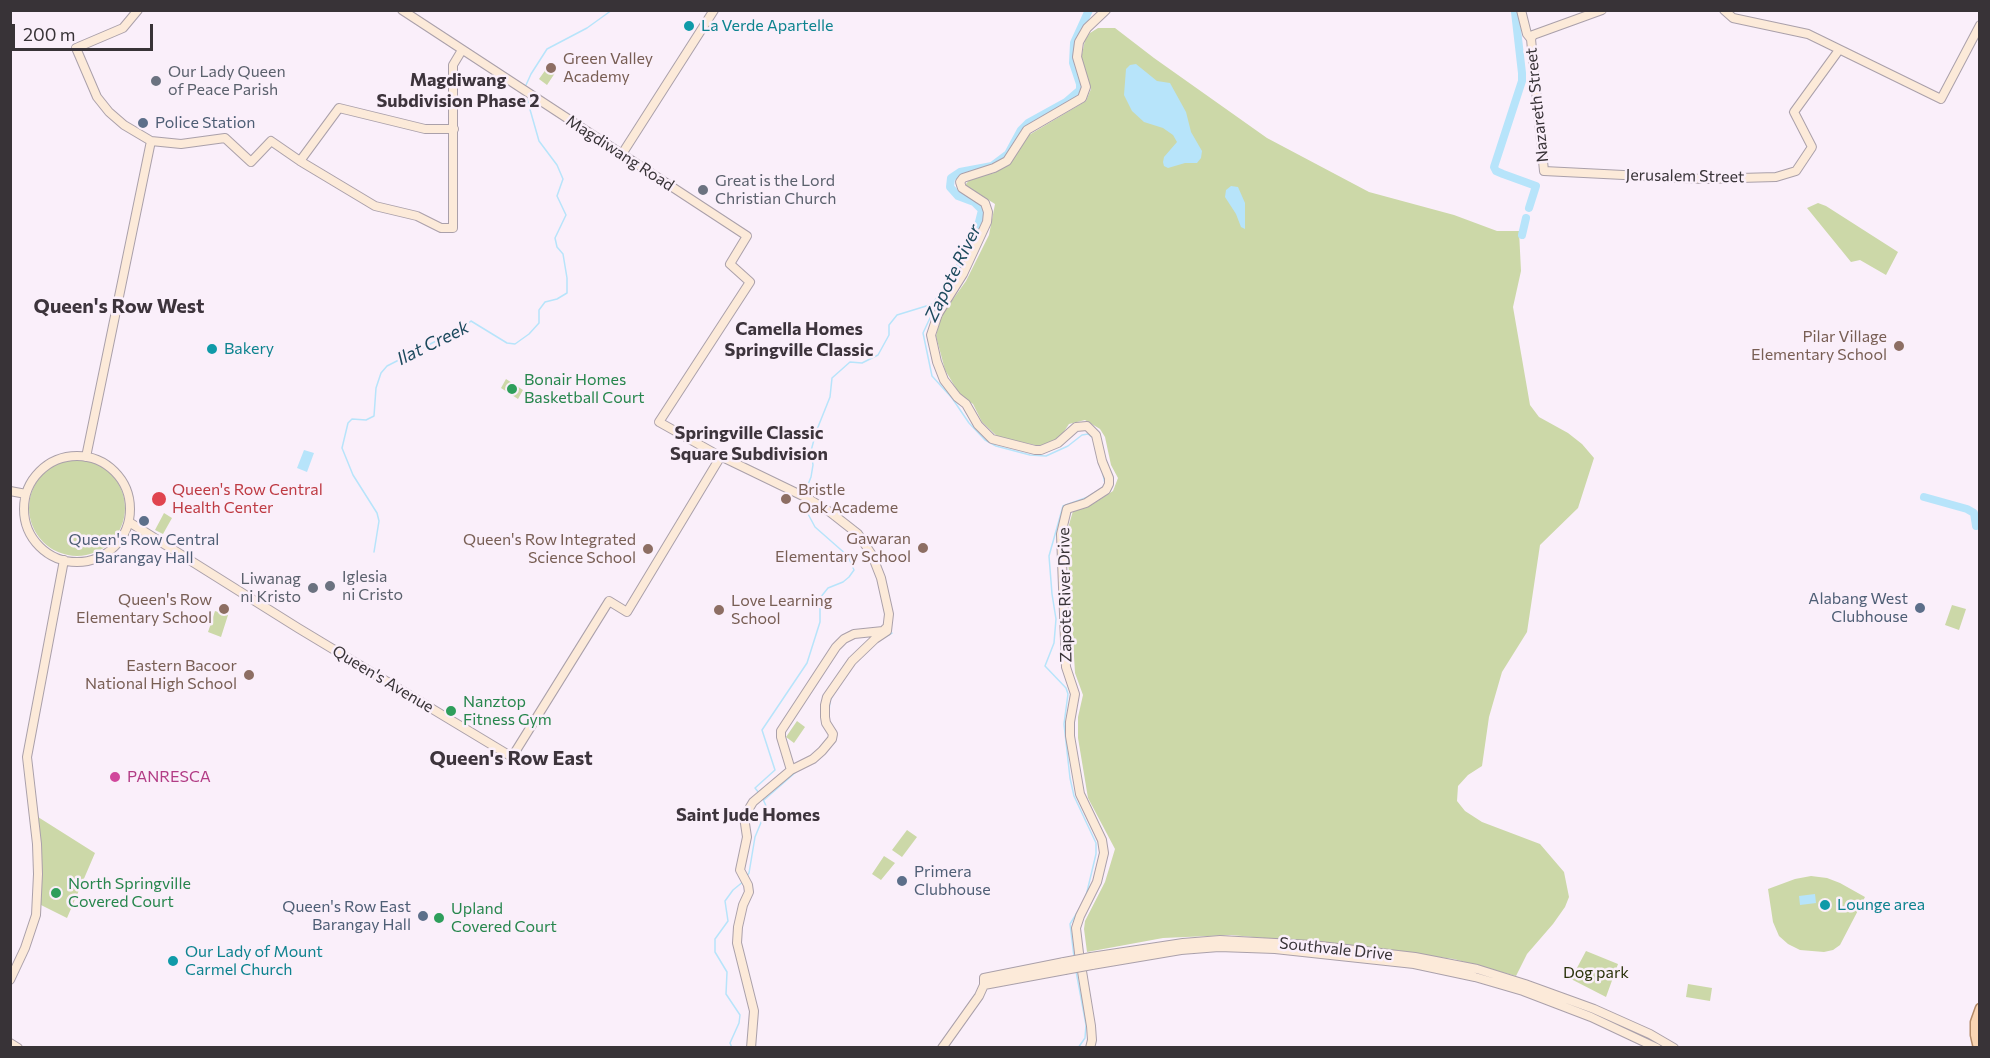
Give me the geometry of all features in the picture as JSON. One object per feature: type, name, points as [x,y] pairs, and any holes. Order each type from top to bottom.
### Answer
[{"type":"main road","points":[[1978,1047],[1975,1022],[1980,1008]]},
{"type":"street","name":"Magdiwang Road","points":[[402,10],[747,236],[730,264],[750,282],[659,422],[721,456]]},
{"type":"street","points":[[622,154],[714,10]]},
{"type":"street","name":"Zapote River Drive","points":[[1090,1047],[1091,1026],[1078,953],[1076,928],[1097,882],[1104,848],[1080,794],[1070,736],[1075,694],[1066,667],[1061,534],[1067,509],[1086,502],[1106,490],[1109,478],[1096,435],[1087,426],[1076,427],[1058,443],[1041,450],[992,439],[978,425],[966,404],[954,394],[944,380],[931,335],[938,314],[963,274],[987,222],[986,203],[962,188],[960,182],[963,178],[994,168],[1007,161],[1027,130],[1082,98],[1086,87],[1077,57],[1079,42],[1087,28],[1106,10]]},
{"type":"street","name":"Nazareth Street","points":[[1521,10],[1530,39],[1544,171]]},
{"type":"street","points":[[1530,39],[1602,10]]},
{"type":"street","points":[[1724,10],[1733,18],[1808,34],[1941,99],[1980,25]]},
{"type":"street","points":[[137,12],[123,28],[76,48],[97,97],[124,125],[152,141],[180,144],[223,138],[251,162],[270,141],[375,206],[417,216],[441,228],[453,228],[453,65],[462,50]]},
{"type":"street","name":"Jerusalem Street","points":[[1544,171],[1703,178],[1776,177],[1796,171],[1812,147],[1794,112],[1839,50]]},
{"type":"street","points":[[300,161],[339,108],[425,129],[454,129]]},
{"type":"street","points":[[86,457],[152,141]]},
{"type":"street","points":[[70,456],[86,457],[104,463],[121,480],[129,497],[129,522],[119,542],[108,552],[87,561],[64,560],[47,553],[30,534],[24,511],[26,494],[32,480],[48,464],[70,456]]},
{"type":"street","points":[[721,456],[807,498],[858,534],[872,555],[881,578],[889,614],[885,633],[875,639],[852,661],[827,697],[825,717],[833,734],[832,739],[813,759],[791,770],[749,805],[744,817],[747,837],[740,870],[749,892],[743,905],[737,943],[754,1011],[751,1047]]},
{"type":"street","name":"Queen's Avenue","points":[[129,522],[512,758],[609,601],[627,612],[721,456]]},
{"type":"street","points":[[10,492],[26,494]]},
{"type":"street","points":[[10,980],[30,935],[36,915],[37,844],[27,757],[64,560]]},
{"type":"street","points":[[791,770],[781,737],[782,731],[836,647],[850,636],[883,631],[888,627]]},
{"type":"street","name":"Southvale Drive","points":[[942,1047],[975,1002],[984,981],[1183,942],[1220,940],[1303,944],[1415,957],[1477,969],[1594,1009],[1674,1047]]},
{"type":"street","name":"Southvale Drive","points":[[1091,961],[1220,947],[1275,949],[1414,964],[1475,977],[1522,991],[1591,1017],[1657,1047]]},
{"type":"street","points":[[10,1043],[18,1047]]},
{"type":"green space","points":[[1098,28],[1115,28],[1267,138],[1369,192],[1454,215],[1497,231],[1519,231],[1521,271],[1513,307],[1530,405],[1539,417],[1568,433],[1594,458],[1578,508],[1540,545],[1527,632],[1502,672],[1489,717],[1482,766],[1468,775],[1458,786],[1457,801],[1465,811],[1482,822],[1540,844],[1564,872],[1569,897],[1565,907],[1527,954],[1516,976],[1454,959],[1342,945],[1231,935],[1163,938],[1087,952],[1085,921],[1105,882],[1115,849],[1088,798],[1078,738],[1078,717],[1083,695],[1075,673],[1067,541],[1073,511],[1093,504],[1113,491],[1118,478],[1111,465],[1105,437],[1100,429],[1085,420],[1069,424],[1059,439],[1044,447],[998,437],[982,422],[973,404],[960,395],[945,370],[936,336],[941,316],[966,281],[989,235],[995,204],[965,185],[973,176],[994,173],[1012,161],[1029,135],[1086,101],[1091,89],[1081,59],[1085,40]]},
{"type":"green space","points":[[549,65],[557,70],[547,85],[539,79]]},
{"type":"green space","points":[[1818,203],[1898,252],[1886,275],[1860,260],[1851,262],[1807,208]]},
{"type":"green space","name":"Bonair Homes Basketball Court","points":[[506,379],[523,390],[518,399],[501,388]]},
{"type":"green space","points":[[77,460],[95,463],[111,474],[122,490],[125,508],[122,526],[111,542],[95,553],[77,556],[59,553],[43,542],[32,526],[29,508],[32,490],[43,474],[59,463]]},
{"type":"green space","points":[[164,513],[172,518],[163,534],[155,530]]},
{"type":"green space","points":[[1952,605],[1966,609],[1959,630],[1945,625]]},
{"type":"green space","points":[[215,611],[228,615],[221,637],[208,632]]},
{"type":"green space","points":[[797,721],[805,727],[794,743],[786,737]]},
{"type":"green space","points":[[38,817],[95,853],[67,918],[41,905]]},
{"type":"green space","points":[[907,830],[917,837],[902,857],[892,850]]},
{"type":"green space","points":[[884,856],[895,863],[881,880],[872,874]]},
{"type":"green space","points":[[1811,876],[1827,878],[1840,883],[1865,897],[1840,945],[1833,950],[1824,952],[1800,950],[1779,936],[1773,922],[1768,889]]},
{"type":"green space","name":"Dog park","points":[[1586,951],[1618,964],[1606,997],[1571,979]]},
{"type":"green space","points":[[1688,984],[1712,988],[1710,1001],[1686,997]]},
{"type":"water","points":[[1136,64],[1157,81],[1170,83],[1186,112],[1191,132],[1202,151],[1197,163],[1185,163],[1168,168],[1164,166],[1164,157],[1177,142],[1173,135],[1163,128],[1144,122],[1132,111],[1124,95],[1126,69]]},
{"type":"water","points":[[1231,186],[1238,187],[1245,203],[1245,229],[1241,227],[1225,197],[1226,190]]},
{"type":"water","points":[[304,450],[314,453],[307,472],[297,468]]},
{"type":"water","points":[[1815,894],[1816,903],[1800,905],[1799,896]]},
{"type":"waterway","name":"Ilat Creek","points":[[526,85],[547,49],[587,28],[612,10]]},
{"type":"waterway","name":"Zapote River","points":[[937,303],[961,264],[982,210],[974,202],[958,196],[950,187],[951,178],[960,172],[992,166],[1008,154],[1021,130],[1028,123],[1066,102],[1080,90],[1073,63],[1074,43],[1089,10]]},
{"type":"waterway","points":[[1515,12],[1522,81],[1494,167],[1496,171],[1536,186],[1529,208]]},
{"type":"waterway","name":"Ilat Creek","points":[[374,552],[379,521],[377,513],[353,475],[342,448],[348,423],[352,419],[366,420],[374,416],[376,388],[381,373],[387,366],[444,337],[453,337],[471,321],[507,343],[515,344],[539,323],[539,310],[545,302],[567,293],[563,254],[557,247],[555,238],[566,215],[557,196],[563,179],[557,165],[539,141],[527,99]]},
{"type":"waterway","points":[[1522,235],[1526,218]]},
{"type":"waterway","points":[[805,492],[813,465],[811,451],[830,397],[832,378],[850,362],[862,363],[878,355],[889,335],[889,325],[897,315],[936,303]]},
{"type":"waterway","name":"Zapote River","points":[[937,303],[923,333],[932,376],[985,440],[996,446],[1030,455],[1046,456],[1068,446],[1082,435],[1088,434],[1093,438]]},
{"type":"waterway","name":"Zapote River","points":[[1086,896],[1096,854],[1096,843],[1074,796],[1070,778],[1064,724],[1068,694],[1066,688],[1045,666],[1054,643],[1056,619],[1049,556],[1063,506],[1088,497],[1102,488],[1105,484],[1103,474]]},
{"type":"waterway","points":[[1924,497],[1967,509],[1974,513],[1976,526],[1980,523]]},
{"type":"waterway","points":[[759,793],[755,788],[775,770],[762,730],[807,663],[820,622],[820,598],[828,588],[843,582],[854,570],[848,556],[815,527],[807,512]]},
{"type":"waterway","points":[[885,637],[892,633]]},
{"type":"waterway","points":[[829,711],[834,693]]},
{"type":"waterway","points":[[764,800],[796,772]]},
{"type":"waterway","points":[[746,877],[749,873],[755,837],[767,808],[762,797]]},
{"type":"waterway","points":[[732,1048],[730,1043],[740,1015],[726,994],[727,972],[715,952],[715,939],[728,921],[725,901],[744,881]]},
{"type":"waterway","name":"Zapote River","points":[[1074,957],[1070,924],[1080,908]]},
{"type":"waterway","name":"Zapote River","points":[[1076,971],[1086,1025],[1085,1038],[1078,1048]]},
{"type":"place","name":"La Verde Apartelle","points":[[689,26]]},
{"type":"place","name":"Green Valley Academy","points":[[551,68]]},
{"type":"place","name":"Our Lady Queen of Peace Parish","points":[[156,81]]},
{"type":"place","name":"Police Station","points":[[143,123]]},
{"type":"place","name":"Great is the Lord Christian Church","points":[[703,190]]},
{"type":"place","name":"Pilar Village Elementary School","points":[[1899,346]]},
{"type":"place","name":"Bakery","points":[[212,349]]},
{"type":"place","name":"Bonair Homes Basketball Court","points":[[512,389]]},
{"type":"place","name":"Queen's Row Central Health Center","points":[[159,499]]},
{"type":"place","name":"Bristle Oak Academe","points":[[786,499]]},
{"type":"place","name":"Queen's Row Central Barangay Hall","points":[[144,521]]},
{"type":"place","name":"Gawaran Elementary School","points":[[923,548]]},
{"type":"place","name":"Queen's Row Integrated Science School","points":[[648,549]]},
{"type":"place","name":"Iglesia ni Cristo","points":[[330,586]]},
{"type":"place","name":"Liwanag ni Kristo","points":[[313,588]]},
{"type":"place","name":"Alabang West Clubhouse","points":[[1920,608]]},
{"type":"place","name":"Queen's Row Elementary School","points":[[224,609]]},
{"type":"place","name":"Love Learning School","points":[[719,610]]},
{"type":"place","name":"Eastern Bacoor National High School","points":[[249,675]]},
{"type":"place","name":"Nanztop Fitness Gym","points":[[451,711]]},
{"type":"place","name":"PANRESCA","points":[[115,777]]},
{"type":"place","name":"Primera Clubhouse","points":[[902,881]]},
{"type":"place","name":"North Springville Covered Court","points":[[56,893]]},
{"type":"place","name":"Lounge area","points":[[1825,905]]},
{"type":"place","name":"Queen's Row East Barangay Hall","points":[[423,916]]},
{"type":"place","name":"Upland Covered Court","points":[[439,918]]},
{"type":"place","name":"Our Lady of Mount Carmel Church","points":[[173,961]]},
{"type":"district","name":"Magdiwang Subdivision Phase 2","points":[[458,90]]},
{"type":"district","name":"Queen's Row West","points":[[119,306]]},
{"type":"district","name":"Camella Homes Springville Classic","points":[[799,339]]},
{"type":"district","name":"Springville Classic Square Subdivision","points":[[749,443]]},
{"type":"district","name":"Queen's Row East","points":[[511,758]]},
{"type":"district","name":"Saint Jude Homes","points":[[748,815]]}]
